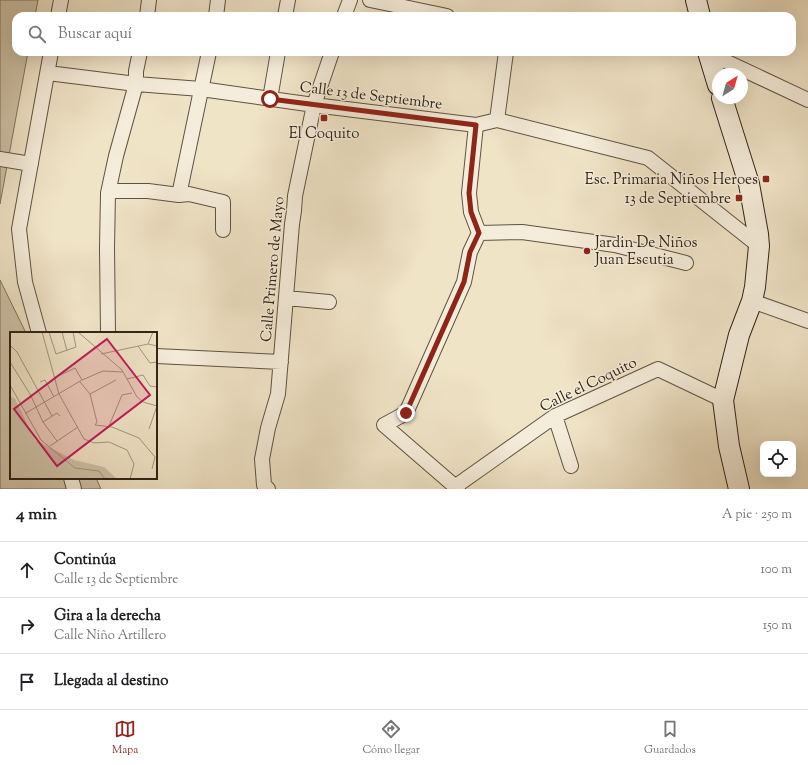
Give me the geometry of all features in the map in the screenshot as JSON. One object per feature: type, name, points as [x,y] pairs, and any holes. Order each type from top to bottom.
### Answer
[{"type":"street","points":[[59,12],[61,0]]},
{"type":"street","points":[[147,12],[149,0]]},
{"type":"street","points":[[216,12],[218,0]]},
{"type":"street","points":[[286,12],[288,0]]},
{"type":"street","points":[[346,12],[350,0]]},
{"type":"street","points":[[370,0],[428,12]]},
{"type":"street","points":[[696,0],[699,12]]},
{"type":"street","points":[[39,332],[25,282],[19,229],[50,56]]},
{"type":"street","points":[[108,332],[108,193],[116,156],[136,84],[136,71],[139,56]]},
{"type":"street","points":[[179,195],[208,56]]},
{"type":"street","points":[[270,99],[277,56]]},
{"type":"street","name":"Calle Primero de Mayo","points":[[268,489],[264,485],[262,459],[268,428],[278,394],[295,196],[314,105],[331,56]]},
{"type":"street","points":[[497,120],[505,56]]},
{"type":"street","points":[[709,56],[713,68]]},
{"type":"street","points":[[716,56],[808,100]]},
{"type":"street","name":"Calle 13 de Septiembre","points":[[48,72],[136,84],[201,89],[476,125]]},
{"type":"street","points":[[724,104],[749,184],[759,246],[755,287],[752,301],[739,335],[723,400],[729,446],[739,489]]},
{"type":"street","points":[[457,488],[384,425],[406,413],[464,282],[470,252],[479,233],[471,212],[469,193],[476,125],[497,120],[648,158],[759,246]]},
{"type":"street","points":[[0,159],[31,164]]},
{"type":"street","points":[[108,193],[148,191],[179,195],[189,194],[223,202],[223,230]]},
{"type":"street","points":[[479,233],[522,232],[615,245],[686,263]]},
{"type":"street","points":[[286,298],[329,302]]},
{"type":"street","points":[[752,301],[808,321]]},
{"type":"street","points":[[157,356],[281,362]]},
{"type":"street","name":"Calle el Coquito","points":[[457,488],[555,416],[658,369],[723,400]]},
{"type":"street","points":[[555,416],[571,466]]},
{"type":"street","points":[[71,479],[74,489]]},
{"type":"shaded area","points":[[0,0],[38,0],[36,12],[12,12],[12,56],[27,56],[0,204]]},
{"type":"shaded area","points":[[0,280],[26,332],[10,332],[10,479],[96,479],[101,489],[0,489]]},
{"type":"place","name":"El Coquito","points":[[324,118]]},
{"type":"place","name":"Esc. Primaria Niños Heroes","points":[[766,179]]},
{"type":"place","name":"13 de Septiembre","points":[[739,198]]},
{"type":"place","name":"Jardin De Niños Juan Escutia","points":[[587,251]]},
{"type":"route","points":[[270,99],[476,125],[469,193],[471,212],[479,233],[470,252],[464,282],[406,413]]}]
